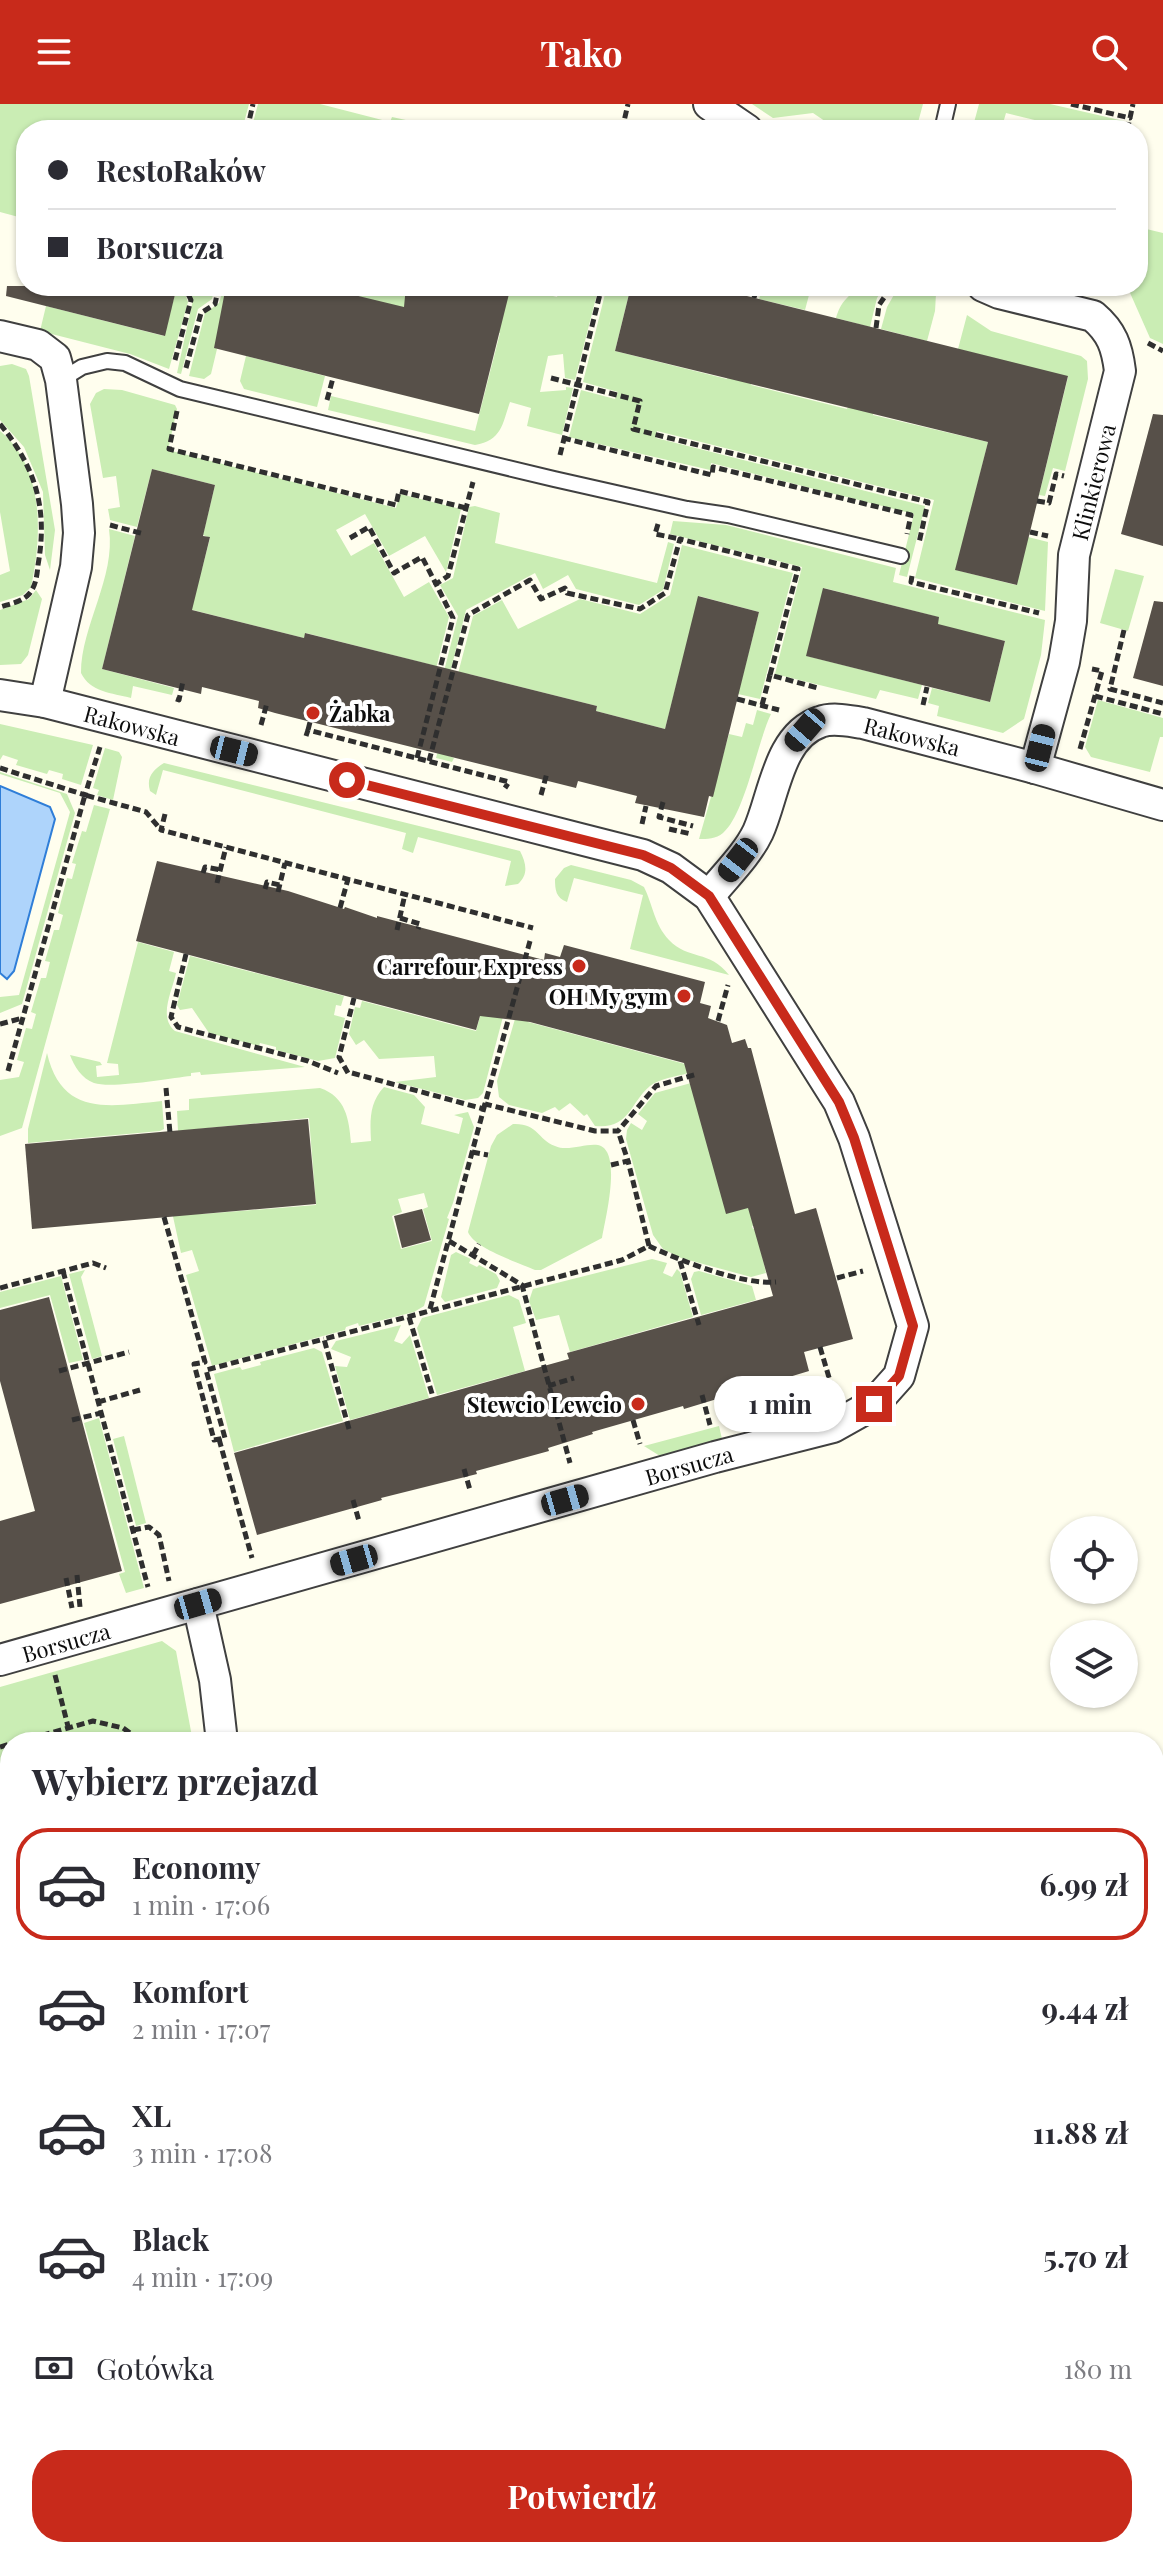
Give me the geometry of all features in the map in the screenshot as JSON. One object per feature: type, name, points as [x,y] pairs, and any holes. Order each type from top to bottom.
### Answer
[{"type":"street","points":[[709,104],[732,120]]},
{"type":"street","name":"Klinkierowa","points":[[1011,296],[1093,316],[1116,344],[1120,371],[1074,555],[1071,621],[1064,662],[1035,768]]},
{"type":"street","points":[[0,336],[38,345],[50,353],[55,358],[61,380],[79,533],[76,567],[45,702]]},
{"type":"street","name":"Rakowska","points":[[0,695],[45,702],[643,855],[671,868],[709,896],[757,833],[789,748],[805,730],[820,721],[839,719],[863,723],[1163,805]]},
{"type":"street","name":"Borsucza","points":[[0,1660],[715,1457],[833,1427],[874,1404],[899,1376],[913,1326],[854,1138],[839,1102],[709,896]]},
{"type":"street","points":[[198,1604],[215,1680],[221,1732]]},
{"type":"lane","points":[[61,380],[93,363],[125,363],[180,389],[478,462],[909,556]]},
{"type":"path","points":[[1071,104],[1130,118],[1133,104]]},
{"type":"path","points":[[181,338],[191,300],[189,296]]},
{"type":"path","points":[[194,341],[201,313],[215,304],[217,296]]},
{"type":"path","points":[[599,296],[563,437],[712,475],[713,467],[911,515],[909,556]]},
{"type":"path","points":[[876,328],[879,305],[885,296]]},
{"type":"path","points":[[1147,343],[1163,351]]},
{"type":"path","points":[[551,378],[640,401],[633,429],[928,502],[909,556]]},
{"type":"path","points":[[179,403],[169,449],[396,505],[399,491],[466,508]]},
{"type":"path","points":[[0,424],[20,448],[39,494],[42,513],[35,584],[21,600],[0,607]]},
{"type":"path","points":[[436,584],[448,576],[478,462]]},
{"type":"path","points":[[1037,501],[1049,503],[1056,474],[1069,477]]},
{"type":"path","points":[[104,524],[144,534]]},
{"type":"path","points":[[350,538],[369,527],[394,573],[422,557],[453,618],[417,758]]},
{"type":"path","points":[[670,537],[798,569],[762,705]]},
{"type":"path","points":[[429,761],[468,615],[530,580],[541,599],[565,588],[567,593],[640,609],[665,593],[680,539]]},
{"type":"path","points":[[914,569],[911,582],[1049,616]]},
{"type":"path","points":[[1124,630],[1110,689],[1163,703]]},
{"type":"path","points":[[1079,750],[1102,671],[1088,667]]},
{"type":"path","points":[[770,675],[822,691]]},
{"type":"path","points":[[927,687],[923,705],[927,706]]},
{"type":"path","points":[[1095,696],[1163,714]]},
{"type":"path","points":[[737,699],[772,708]]},
{"type":"path","points":[[261,723],[267,703]]},
{"type":"path","points":[[308,730],[310,722]]},
{"type":"path","points":[[8,1071],[101,742]]},
{"type":"path","points":[[456,768],[459,759]]},
{"type":"path","points":[[0,768],[146,812],[161,830],[533,928]]},
{"type":"path","points":[[502,780],[504,770]]},
{"type":"path","points":[[663,802],[659,817],[693,826]]},
{"type":"path","points":[[161,830],[165,814]]},
{"type":"path","points":[[689,844],[695,815]]},
{"type":"path","points":[[217,883],[226,847]]},
{"type":"path","points":[[278,892],[285,863]]},
{"type":"path","points":[[203,873],[205,867],[221,870]]},
{"type":"path","points":[[340,908],[348,879]]},
{"type":"path","points":[[265,889],[267,882],[280,885]]},
{"type":"path","points":[[397,930],[405,894]]},
{"type":"path","points":[[400,918],[420,924],[418,929]]},
{"type":"path","points":[[430,1309],[530,941]]},
{"type":"path","points":[[186,954],[171,1017],[178,1027],[308,1061],[338,1073]]},
{"type":"path","points":[[718,1021],[730,980]]},
{"type":"path","points":[[354,998],[339,1057],[350,1073],[595,1131],[618,1131],[656,1086],[697,1074]]},
{"type":"path","points":[[0,1024],[24,1018]]},
{"type":"path","points":[[166,1088],[170,1133]]},
{"type":"path","points":[[618,1131],[649,1246]]},
{"type":"path","points":[[472,1152],[488,1155]]},
{"type":"path","points":[[611,1165],[628,1161]]},
{"type":"path","points":[[164,1217],[205,1362],[194,1364],[214,1440],[225,1438],[206,1370],[622,1260],[649,1246]]},
{"type":"path","points":[[449,1241],[522,1285],[570,1463]]},
{"type":"path","points":[[473,1255],[479,1244]]},
{"type":"path","points":[[649,1246],[680,1260],[761,1284],[776,1282]]},
{"type":"path","points":[[861,1258],[868,1285]]},
{"type":"path","points":[[680,1260],[699,1325]]},
{"type":"path","points":[[0,1288],[93,1263],[106,1268]]},
{"type":"path","points":[[63,1271],[149,1590]]},
{"type":"path","points":[[837,1278],[864,1271]]},
{"type":"path","points":[[409,1317],[433,1397]]},
{"type":"path","points":[[324,1339],[349,1429]]},
{"type":"path","points":[[820,1347],[833,1391]]},
{"type":"path","points":[[59,1371],[129,1352]]},
{"type":"path","points":[[789,1377],[795,1401]]},
{"type":"path","points":[[548,1386],[574,1378]]},
{"type":"path","points":[[820,1394],[843,1385]]},
{"type":"path","points":[[756,1386],[762,1411]]},
{"type":"path","points":[[98,1402],[140,1390]]},
{"type":"path","points":[[735,1392],[742,1416]]},
{"type":"path","points":[[702,1395],[710,1425]]},
{"type":"path","points":[[784,1404],[808,1398]]},
{"type":"path","points":[[728,1420],[773,1407]]},
{"type":"path","points":[[72,1420],[101,1413]]},
{"type":"path","points":[[633,1420],[640,1444]]},
{"type":"path","points":[[219,1439],[252,1561]]},
{"type":"path","points":[[464,1469],[470,1490]]},
{"type":"path","points":[[353,1500],[359,1521]]},
{"type":"path","points":[[133,1530],[149,1527],[159,1535],[169,1584]]},
{"type":"path","points":[[77,1575],[81,1608]]},
{"type":"path","points":[[52,1667],[70,1732]]},
{"type":"path","points":[[55,1732],[93,1721],[129,1732]]},
{"type":"green space","points":[[0,104],[249,104],[245,120],[16,120],[16,216],[0,212]]},
{"type":"green space","points":[[258,104],[320,104],[382,120],[254,120]]},
{"type":"green space","points":[[752,104],[923,104],[919,120],[823,120],[813,113],[773,118]]},
{"type":"green space","points":[[979,104],[1050,104],[1120,120],[1035,120],[1006,113],[1004,120],[975,120]]},
{"type":"green space","points":[[1148,229],[1163,233],[1163,344],[1150,338],[1131,296],[1148,296]]},
{"type":"green space","points":[[174,296],[186,296],[188,302],[169,369],[130,354],[40,331],[46,306],[164,336]]},
{"type":"green space","points":[[192,296],[213,296],[198,309],[181,374],[177,373]]},
{"type":"green space","points":[[221,296],[228,296],[211,374],[204,379],[189,376],[205,313],[219,303]]},
{"type":"green space","points":[[356,296],[596,296],[575,380],[565,378],[563,354],[548,356],[540,392],[573,388],[562,435],[527,426],[531,408],[510,402],[496,435],[475,445],[328,410],[331,396],[475,431],[500,333]]},
{"type":"green space","points":[[604,296],[629,296],[615,351],[727,379],[729,374],[752,380],[751,385],[847,409],[849,404],[874,410],[873,415],[988,442],[956,570],[1016,585],[1028,537],[1048,542],[1045,611],[915,578],[934,500],[657,431],[656,438],[925,506],[907,577],[899,575],[914,514],[711,463],[710,470],[569,437],[581,390],[615,399],[618,392],[583,382]]},
{"type":"green space","points":[[760,296],[809,296],[805,310],[759,299]]},
{"type":"green space","points":[[850,296],[878,296],[870,327],[836,318]]},
{"type":"green space","points":[[893,296],[936,296],[927,341],[881,329]]},
{"type":"green space","points":[[967,315],[991,331],[1081,356],[1087,361],[1088,379],[1065,471],[1053,468],[1045,496],[1039,495],[1068,377],[958,349]]},
{"type":"green space","points":[[246,356],[325,376],[317,407],[244,389],[240,381]]},
{"type":"green space","points":[[12,364],[26,369],[29,376],[55,530],[50,570],[45,555],[43,492],[24,447],[0,420],[0,366]]},
{"type":"green space","points":[[104,389],[122,390],[175,405],[177,409],[168,450],[396,508],[400,494],[461,509],[446,572],[425,536],[389,556],[365,514],[336,530],[351,556],[374,543],[404,597],[429,582],[449,617],[416,748],[412,747],[432,665],[306,633],[304,638],[181,607],[202,569],[210,538],[203,535],[215,485],[152,469],[137,527],[110,520],[108,509],[120,507],[116,476],[103,478],[90,404],[96,393]]},
{"type":"green space","points":[[0,431],[15,446],[25,464],[32,483],[38,525],[31,587],[23,595],[0,602],[0,575],[10,571],[0,512]]},
{"type":"green space","points":[[469,507],[500,513],[495,543],[657,583],[668,542],[674,544],[663,590],[639,605],[576,589],[568,575],[543,589],[535,573],[466,610],[430,751],[424,750],[458,616],[440,585],[453,578]]},
{"type":"green space","points":[[673,521],[726,525],[896,568],[893,582],[1045,620],[1041,655],[1024,719],[1003,733],[937,716],[939,706],[928,703],[932,688],[990,702],[1005,641],[937,627],[938,617],[824,588],[807,656],[922,685],[918,699],[880,690],[876,699],[775,674],[802,567],[670,534]]},
{"type":"green space","points":[[109,529],[135,536],[102,669],[174,688],[172,695],[133,686],[131,698],[116,695],[96,688],[81,673],[86,637],[108,565]]},
{"type":"green space","points":[[682,545],[793,573],[760,699],[738,694],[759,612],[699,596],[665,729],[596,711],[597,706],[469,674],[449,756],[454,758],[452,762],[436,758],[473,616],[502,600],[518,629],[580,599],[640,614],[670,595]]},
{"type":"green space","points":[[1115,569],[1144,576],[1128,631],[1100,623]]},
{"type":"green space","points":[[36,590],[42,599],[28,655],[21,664],[0,665],[0,610],[29,599]]},
{"type":"green space","points":[[1098,700],[1163,718],[1163,737],[1160,737],[1150,772],[1091,757],[1085,747]]},
{"type":"green space","points":[[757,710],[771,714],[738,810],[723,833],[714,838],[699,839],[729,734],[742,737],[746,723],[753,725]]},
{"type":"green space","points":[[0,724],[93,745],[81,785],[62,779],[63,774],[49,770],[47,774],[16,765],[18,760],[3,755],[0,760]]},
{"type":"green space","points":[[105,748],[119,752],[122,757],[113,800],[97,795],[99,790],[93,788]]},
{"type":"green space","points":[[164,763],[520,851],[525,872],[518,884],[505,886],[511,861],[418,837],[413,853],[402,849],[406,833],[163,770],[156,795],[150,791],[150,778]]},
{"type":"green space","points":[[0,772],[67,794],[75,813],[22,1004],[0,1013],[0,997],[19,995],[70,812],[60,793]]},
{"type":"green space","points":[[94,805],[110,809],[22,1128],[0,1136],[0,1080],[19,1077],[24,1062],[17,1060],[26,1028],[32,1029],[36,1014],[31,1012],[41,978],[46,978],[50,962],[45,961],[54,930],[59,930],[63,915],[58,913],[67,878],[72,879],[76,864],[72,863]]},
{"type":"green space","points":[[571,865],[631,880],[644,887],[657,921],[669,940],[714,962],[729,975],[630,949],[643,895],[574,878],[567,902],[557,893],[555,879]]},
{"type":"green space","points":[[138,942],[174,952],[169,971],[176,973],[169,996],[167,1019],[175,1031],[305,1067],[201,1075],[200,1072],[191,1073],[191,1076],[114,1085],[94,1083],[86,1078],[76,1068],[70,1055],[100,1062],[102,1065],[96,1066],[97,1077],[119,1075],[118,1064],[107,1063]]},
{"type":"green space","points":[[190,956],[344,996],[341,1006],[336,1005],[334,1015],[345,1018],[335,1058],[318,1061],[276,1050],[276,1047],[260,1043],[259,1046],[209,1033],[192,1008],[180,1010],[177,1005]]},
{"type":"green space","points":[[362,1001],[476,1031],[484,1002],[505,1009],[483,1093],[478,1098],[465,1100],[395,1082],[436,1077],[434,1056],[379,1059],[364,1040],[356,1045],[349,1034],[355,1007],[360,1008]]},
{"type":"green space","points":[[517,1012],[529,1015],[528,1022],[685,1064],[688,1073],[654,1083],[628,1114],[607,1126],[595,1126],[587,1114],[584,1116],[570,1103],[559,1111],[555,1107],[542,1113],[509,1105],[499,1097],[497,1081]]},
{"type":"green space","points":[[47,1053],[54,1074],[64,1089],[77,1098],[107,1105],[162,1101],[164,1129],[28,1143],[28,1129]]},
{"type":"green space","points":[[691,1083],[794,1214],[752,1226],[756,1229],[766,1273],[751,1277],[681,1258],[663,1249],[653,1235],[626,1139],[627,1130],[631,1123],[642,1130],[647,1121],[638,1114],[655,1093]]},
{"type":"green space","points":[[384,1087],[414,1095],[425,1107],[421,1124],[459,1134],[463,1118],[454,1115],[468,1112],[474,1127],[424,1306],[414,1312],[359,1326],[358,1323],[345,1330],[212,1366],[186,1275],[199,1271],[192,1250],[181,1253],[172,1212],[202,1214],[316,1205],[309,1118],[178,1131],[177,1111],[189,1110],[189,1099],[320,1088],[341,1103],[347,1117],[351,1143],[371,1141],[372,1112]],"holes":[[[424,1193],[428,1207],[423,1209],[432,1241],[401,1249],[392,1216],[402,1212],[398,1199]]]},
{"type":"green space","points":[[513,1124],[528,1126],[560,1148],[598,1145],[610,1159],[609,1202],[602,1238],[541,1270],[488,1249],[468,1232],[491,1146],[497,1135]]},
{"type":"green space","points":[[456,1252],[471,1259],[469,1263],[496,1274],[500,1281],[497,1288],[445,1302],[441,1297],[451,1255]]},
{"type":"green space","points":[[652,1259],[667,1263],[663,1273],[672,1277],[677,1269],[680,1272],[693,1317],[570,1352],[559,1315],[536,1320],[529,1301],[533,1289]]},
{"type":"green space","points":[[85,1270],[81,1277],[102,1356],[92,1359],[69,1274]]},
{"type":"green space","points":[[694,1272],[752,1286],[756,1300],[701,1315],[691,1279]]},
{"type":"green space","points":[[61,1276],[83,1360],[69,1363],[50,1295],[0,1308],[0,1292]]},
{"type":"green space","points":[[509,1295],[519,1300],[526,1323],[513,1327],[525,1371],[437,1395],[417,1328],[422,1318]]},
{"type":"green space","points":[[401,1325],[394,1341],[402,1344],[410,1335],[429,1398],[350,1420],[335,1366],[347,1367],[351,1357],[331,1349],[336,1341]]},
{"type":"green space","points":[[314,1348],[322,1352],[343,1421],[234,1452],[214,1374],[240,1367],[242,1370]]},
{"type":"green space","points":[[99,1418],[144,1588],[126,1593],[119,1574],[125,1572],[84,1423]]},
{"type":"green space","points":[[719,1426],[722,1439],[660,1456],[644,1446]]},
{"type":"green space","points":[[124,1436],[146,1523],[136,1526],[113,1439]]},
{"type":"green space","points":[[162,1641],[176,1651],[191,1732],[0,1732],[0,1687]]},
{"type":"water","points":[[0,786],[50,807],[55,819],[14,971],[7,979],[0,973]]},
{"type":"building","points":[[7,286],[16,286],[16,296],[175,296],[165,336],[6,296]]},
{"type":"building","points":[[224,296],[358,296],[404,307],[405,296],[508,296],[479,414],[214,348]]},
{"type":"building","points":[[629,296],[747,296],[1068,376],[1017,585],[955,570],[988,442],[615,351]]},
{"type":"building","points":[[1153,414],[1163,415],[1163,546],[1121,534]]},
{"type":"building","points":[[152,469],[215,485],[203,536],[210,537],[192,610],[304,638],[305,633],[597,706],[596,711],[665,729],[698,596],[759,612],[713,797],[709,796],[704,817],[635,803],[637,796],[578,781],[576,788],[275,713],[258,708],[259,701],[202,687],[201,694],[102,669]]},
{"type":"building","points":[[823,588],[939,617],[938,624],[1005,641],[990,702],[806,656]]},
{"type":"building","points":[[1154,601],[1163,602],[1163,686],[1133,678]]},
{"type":"building","points":[[157,861],[288,891],[377,918],[544,960],[545,953],[560,957],[564,945],[705,982],[700,1003],[711,1006],[708,1018],[727,1025],[732,1043],[745,1039],[748,1048],[751,1048],[795,1214],[816,1208],[853,1339],[804,1352],[809,1371],[684,1409],[683,1406],[592,1432],[548,1448],[549,1451],[476,1471],[477,1474],[381,1498],[257,1535],[234,1453],[569,1359],[567,1353],[773,1296],[748,1208],[726,1214],[684,1063],[530,1022],[480,1016],[476,1030],[136,941]]},
{"type":"building","points":[[308,1119],[316,1204],[32,1229],[25,1144]]},
{"type":"building","points":[[422,1209],[431,1240],[402,1248],[394,1216]]},
{"type":"building","points":[[49,1297],[122,1571],[0,1604],[0,1521],[35,1511],[0,1381],[0,1310]]},
{"type":"place","name":"Żabka","points":[[313,713]]},
{"type":"place","name":"Carrefour Express","points":[[579,966]]},
{"type":"place","name":"OH My gym","points":[[684,996]]},
{"type":"place","name":"Stewcio Lewcio","points":[[638,1404]]},
{"type":"route","points":[[347,780],[643,855],[671,868],[709,896],[839,1102],[854,1138],[913,1326],[899,1376],[874,1404]]}]
